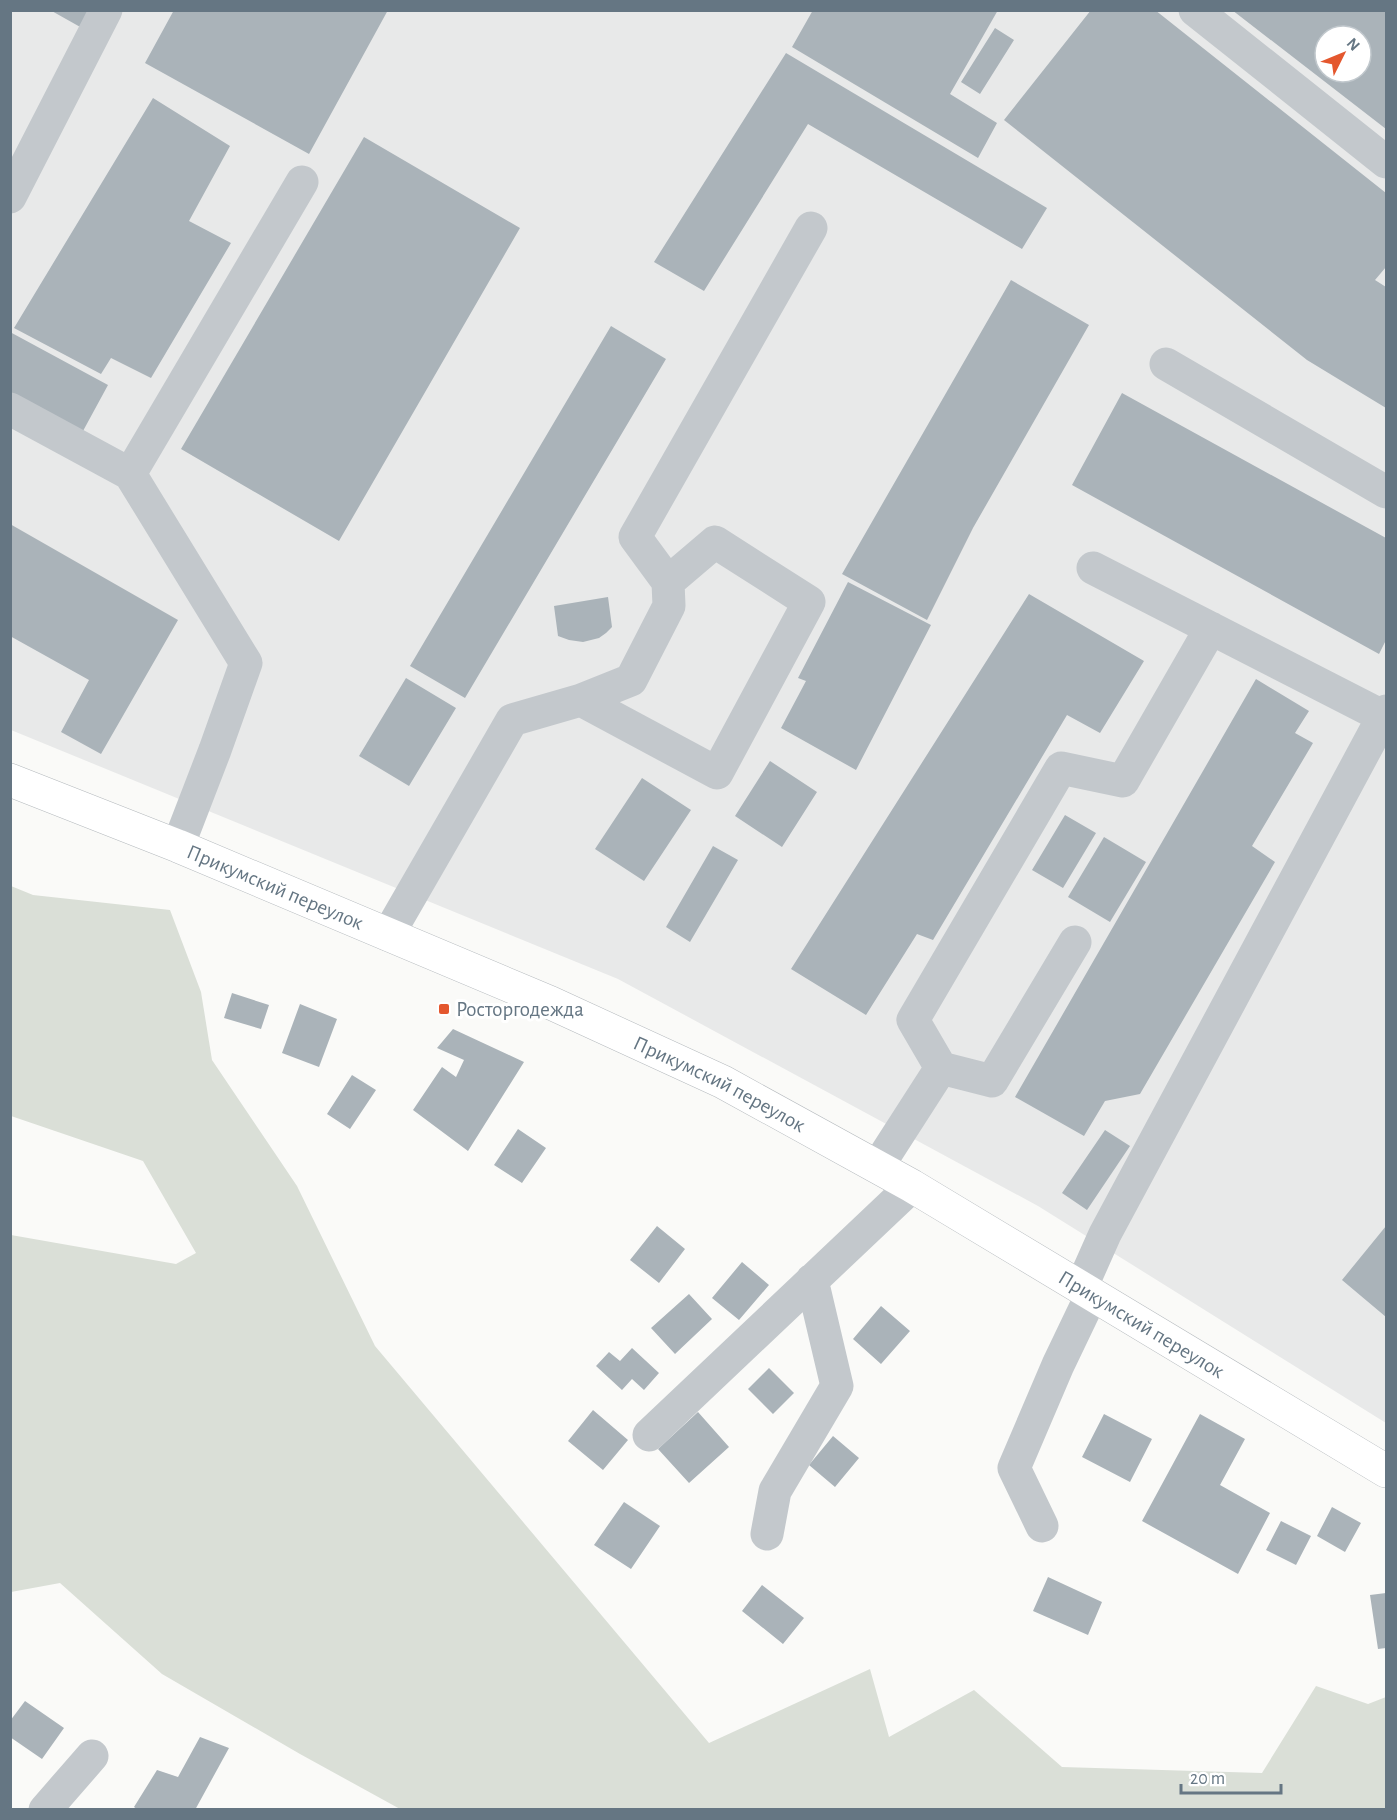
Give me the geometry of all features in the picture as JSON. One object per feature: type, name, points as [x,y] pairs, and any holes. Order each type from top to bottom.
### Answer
[{"type":"main road","name":"Прикумский переулок","points":[[10,780],[178,846],[552,1003],[723,1082],[878,1166],[1386,1471]]},
{"type":"street","points":[[10,197],[106,10]]},
{"type":"street","points":[[1195,10],[1386,162]]},
{"type":"street","points":[[130,474],[302,182]]},
{"type":"street","points":[[388,935],[512,720],[581,700],[631,680],[669,606],[669,582],[635,537],[810,228]]},
{"type":"street","points":[[1166,364],[1386,492]]},
{"type":"street","points":[[10,410],[130,474],[246,663],[178,846]]},
{"type":"street","points":[[581,700],[717,773],[809,602],[716,542],[669,582]]},
{"type":"street","points":[[1042,1526],[1014,1468],[1058,1365],[1111,1223],[1385,714],[1094,568]]},
{"type":"street","points":[[1075,942],[992,1081],[940,1068],[913,1020],[1061,768],[1123,781],[1211,628]]},
{"type":"street","points":[[878,1166],[940,1068]]},
{"type":"street","points":[[649,1435],[912,1186]]},
{"type":"street","points":[[767,1534],[775,1491],[837,1386],[812,1280]]},
{"type":"street","points":[[45,1809],[92,1756]]},
{"type":"shaded area","points":[[10,11],[1386,11],[1386,1423],[1038,1206],[618,979],[11,730]]},
{"type":"shaded area","points":[[11,886],[33,895],[170,910],[201,992],[212,1060],[297,1186],[375,1346],[709,1743],[870,1669],[889,1737],[974,1690],[1062,1767],[1262,1773],[1316,1686],[1368,1704],[1386,1697],[1386,1809],[400,1809],[162,1674],[60,1583],[11,1592],[11,1235],[176,1264],[196,1253],[143,1161],[11,1116]]},
{"type":"building","points":[[50,10],[92,10],[82,28]]},
{"type":"building","points":[[174,10],[388,10],[309,154],[145,63]]},
{"type":"building","points":[[813,10],[998,10],[950,94],[997,123],[978,158],[792,47]]},
{"type":"building","points":[[1091,10],[1155,10],[1386,193],[1386,267],[1375,280],[1386,287],[1386,408],[1307,360],[1004,120]]},
{"type":"building","points":[[1232,10],[1386,10],[1386,129],[1328,84],[1373,84],[1373,24],[1313,24],[1313,73]]},
{"type":"building","points":[[995,28],[1014,40],[980,94],[961,82]]},
{"type":"building","points":[[786,53],[1047,208],[1022,249],[808,124],[704,291],[654,262]]},
{"type":"building","points":[[153,98],[230,146],[189,221],[231,243],[151,378],[111,358],[101,374],[14,328]]},
{"type":"building","points":[[364,137],[520,228],[339,541],[181,449]]},
{"type":"building","points":[[1011,280],[1089,325],[973,528],[927,620],[842,574]]},
{"type":"building","points":[[611,326],[666,359],[465,698],[410,666]]},
{"type":"building","points":[[10,332],[108,385],[83,431],[10,392]]},
{"type":"building","points":[[1122,393],[1386,538],[1386,640],[1379,654],[1072,485]]},
{"type":"building","points":[[10,524],[178,620],[101,754],[61,732],[89,680],[10,636]]},
{"type":"building","points":[[848,582],[931,625],[856,770],[781,728],[806,681],[798,678]]},
{"type":"building","points":[[1029,594],[1144,661],[1100,733],[1067,715],[933,940],[917,934],[866,1015],[791,969]]},
{"type":"building","points":[[608,597],[612,627],[606,633],[599,638],[583,642],[558,636],[554,606]]},
{"type":"building","points":[[406,678],[456,708],[409,786],[359,756]]},
{"type":"building","points":[[1256,679],[1309,711],[1295,733],[1313,743],[1252,846],[1275,862],[1140,1094],[1105,1101],[1084,1136],[1015,1097]]},
{"type":"building","points":[[770,761],[817,792],[782,847],[735,816]]},
{"type":"building","points":[[642,778],[691,810],[644,881],[595,849]]},
{"type":"building","points":[[1065,815],[1096,833],[1063,888],[1032,870]]},
{"type":"building","points":[[1104,837],[1146,862],[1110,922],[1068,897]]},
{"type":"building","points":[[713,846],[738,860],[690,942],[666,927]]},
{"type":"building","points":[[232,993],[269,1005],[261,1029],[224,1018]]},
{"type":"building","points":[[300,1004],[337,1019],[319,1067],[282,1053]]},
{"type":"building","points":[[453,1029],[524,1062],[468,1151],[413,1110],[442,1067],[456,1077],[464,1060],[437,1048]]},
{"type":"building","points":[[352,1075],[376,1090],[350,1129],[327,1114]]},
{"type":"building","points":[[518,1129],[546,1148],[522,1183],[494,1165]]},
{"type":"building","points":[[1105,1130],[1130,1146],[1087,1210],[1062,1193]]},
{"type":"building","points":[[657,1226],[685,1249],[659,1283],[630,1260]]},
{"type":"building","points":[[1386,1226],[1386,1317],[1342,1280]]},
{"type":"building","points":[[742,1262],[769,1285],[739,1320],[712,1298]]},
{"type":"building","points":[[689,1294],[712,1319],[675,1354],[651,1328]]},
{"type":"building","points":[[881,1306],[910,1331],[881,1364],[853,1339]]},
{"type":"building","points":[[632,1348],[659,1373],[644,1390],[632,1379],[622,1390],[596,1366],[609,1352],[620,1361]]},
{"type":"building","points":[[769,1368],[794,1393],[773,1414],[748,1389]]},
{"type":"building","points":[[593,1410],[628,1440],[603,1470],[568,1441]]},
{"type":"building","points":[[698,1412],[729,1447],[689,1483],[658,1449]]},
{"type":"building","points":[[1104,1414],[1152,1439],[1130,1482],[1082,1457]]},
{"type":"building","points":[[1200,1414],[1245,1439],[1220,1485],[1270,1513],[1238,1574],[1142,1521]]},
{"type":"building","points":[[833,1436],[859,1458],[835,1487],[809,1465]]},
{"type":"building","points":[[624,1502],[660,1526],[631,1569],[594,1545]]},
{"type":"building","points":[[1332,1507],[1361,1523],[1345,1552],[1317,1536]]},
{"type":"building","points":[[1281,1521],[1311,1536],[1296,1565],[1266,1550]]},
{"type":"building","points":[[1048,1577],[1102,1602],[1088,1635],[1033,1611]]},
{"type":"building","points":[[762,1585],[804,1618],[783,1644],[742,1611]]},
{"type":"building","points":[[1386,1593],[1386,1648],[1378,1649],[1370,1595]]},
{"type":"building","points":[[25,1701],[64,1728],[42,1759],[10,1737],[10,1721]]},
{"type":"building","points":[[200,1737],[229,1748],[195,1810],[138,1810],[134,1807],[157,1770],[178,1777]]},
{"type":"place","name":"Росторгодежда","points":[[444,1009]]}]
